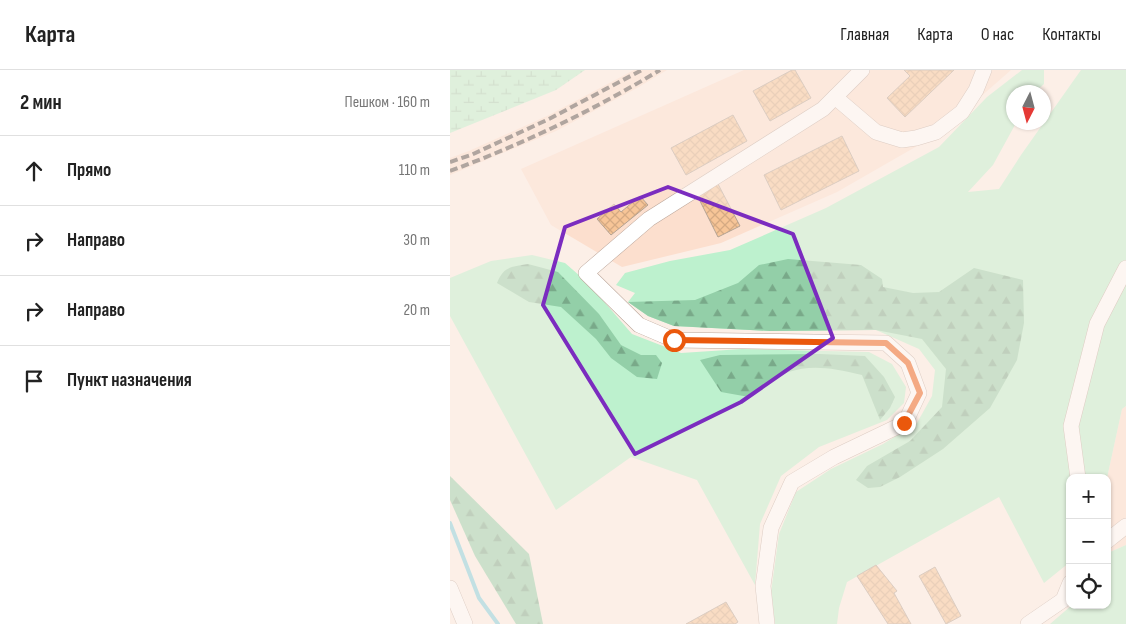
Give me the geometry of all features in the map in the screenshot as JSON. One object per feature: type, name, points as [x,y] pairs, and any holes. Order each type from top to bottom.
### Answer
[{"type":"street","points":[[766,624],[762,586],[771,528],[792,482],[834,457],[904,423],[920,393],[908,363],[886,343],[674,340],[640,325],[586,273],[649,219],[824,109],[862,70]]},
{"type":"street","points":[[835,97],[876,132],[902,140],[916,138],[936,132],[962,112],[976,90],[984,70]]},
{"type":"street","points":[[1077,474],[1071,426],[1097,324],[1126,268]]},
{"type":"street","points":[[1111,538],[1126,526]]},
{"type":"street","points":[[450,588],[466,624]]},
{"type":"street","points":[[1028,624],[1063,600],[1066,592]]},
{"type":"highlighted area","points":[[668,187],[793,234],[833,338],[741,402],[635,454],[543,305],[565,227]]},
{"type":"shaded area","points":[[634,70],[667,70],[556,131],[450,175],[450,158],[547,116]]},
{"type":"shaded area","points":[[744,70],[1011,70],[938,134],[837,192],[721,243],[622,267],[551,225],[521,169]]},
{"type":"shaded area","points":[[1126,406],[1126,545],[1111,552],[1111,474],[1108,474],[1122,409]]},
{"type":"green space","points":[[450,70],[585,70],[556,90],[450,133]]},
{"type":"green space","points":[[1022,70],[1044,70],[1043,85],[1006,85],[1006,130],[1012,130],[993,165],[968,192],[999,189],[1039,130],[1051,130],[1051,112],[1081,70],[1126,70],[1126,406],[1122,409],[1108,474],[1066,474],[1066,565],[1044,583],[999,497],[847,582],[839,608],[837,624],[775,624],[771,592],[779,534],[796,492],[831,469],[883,444],[917,423],[932,396],[935,370],[919,349],[876,330],[770,331],[674,326],[648,316],[628,302],[635,293],[616,285],[625,273],[670,261],[730,250],[826,208],[939,147],[987,97]]},
{"type":"green space","points":[[532,255],[565,263],[588,283],[632,334],[681,353],[742,349],[869,352],[892,364],[906,387],[904,403],[887,420],[819,447],[781,476],[760,524],[755,585],[697,480],[631,457],[556,510],[450,316],[450,278],[491,261]]},
{"type":"green space","points":[[788,259],[861,265],[882,279],[883,287],[913,293],[939,292],[974,268],[1023,280],[1024,323],[1017,360],[990,408],[943,449],[900,477],[880,487],[868,488],[856,480],[867,466],[910,441],[942,407],[946,369],[922,339],[876,330],[770,331],[674,326],[648,316],[628,302],[695,300],[738,283],[759,265]]},
{"type":"green space","points":[[528,264],[558,272],[599,314],[621,345],[641,355],[656,355],[662,363],[657,379],[637,377],[611,358],[596,339],[561,307],[529,302],[497,283],[505,270]]},
{"type":"green space","points":[[820,354],[865,356],[884,377],[895,397],[890,408],[880,420],[862,375],[829,369],[802,369],[776,378],[749,397],[721,392],[700,360],[720,355]]},
{"type":"green space","points":[[450,476],[529,554],[543,624],[516,624],[475,556],[450,500]]},
{"type":"green space","points":[[1126,545],[1126,624],[1050,624],[1067,609],[1111,609],[1111,552]]},
{"type":"building","points":[[795,70],[811,98],[770,121],[753,91]]},
{"type":"building","points":[[904,70],[954,70],[905,117],[887,98],[910,76]]},
{"type":"building","points":[[733,115],[747,141],[686,175],[671,148]]},
{"type":"building","points":[[842,136],[859,171],[781,210],[764,175]]},
{"type":"building","points":[[718,184],[740,226],[718,237],[697,195]]},
{"type":"building","points":[[640,196],[648,205],[611,235],[597,219],[614,204],[621,212]]},
{"type":"building","points":[[876,565],[897,591],[894,593],[911,624],[888,624],[857,576]]},
{"type":"building","points":[[935,567],[961,616],[946,624],[919,576]]},
{"type":"building","points":[[726,602],[738,622],[735,624],[686,624]]},
{"type":"waterway","points":[[450,523],[479,598],[498,624]]},
{"type":"railway","points":[[450,162],[471,155],[549,119],[642,70]]},
{"type":"railway","points":[[450,171],[558,125],[610,99],[660,70]]},
{"type":"route","points":[[674,340],[886,343],[908,363],[920,393],[904,423]]}]
